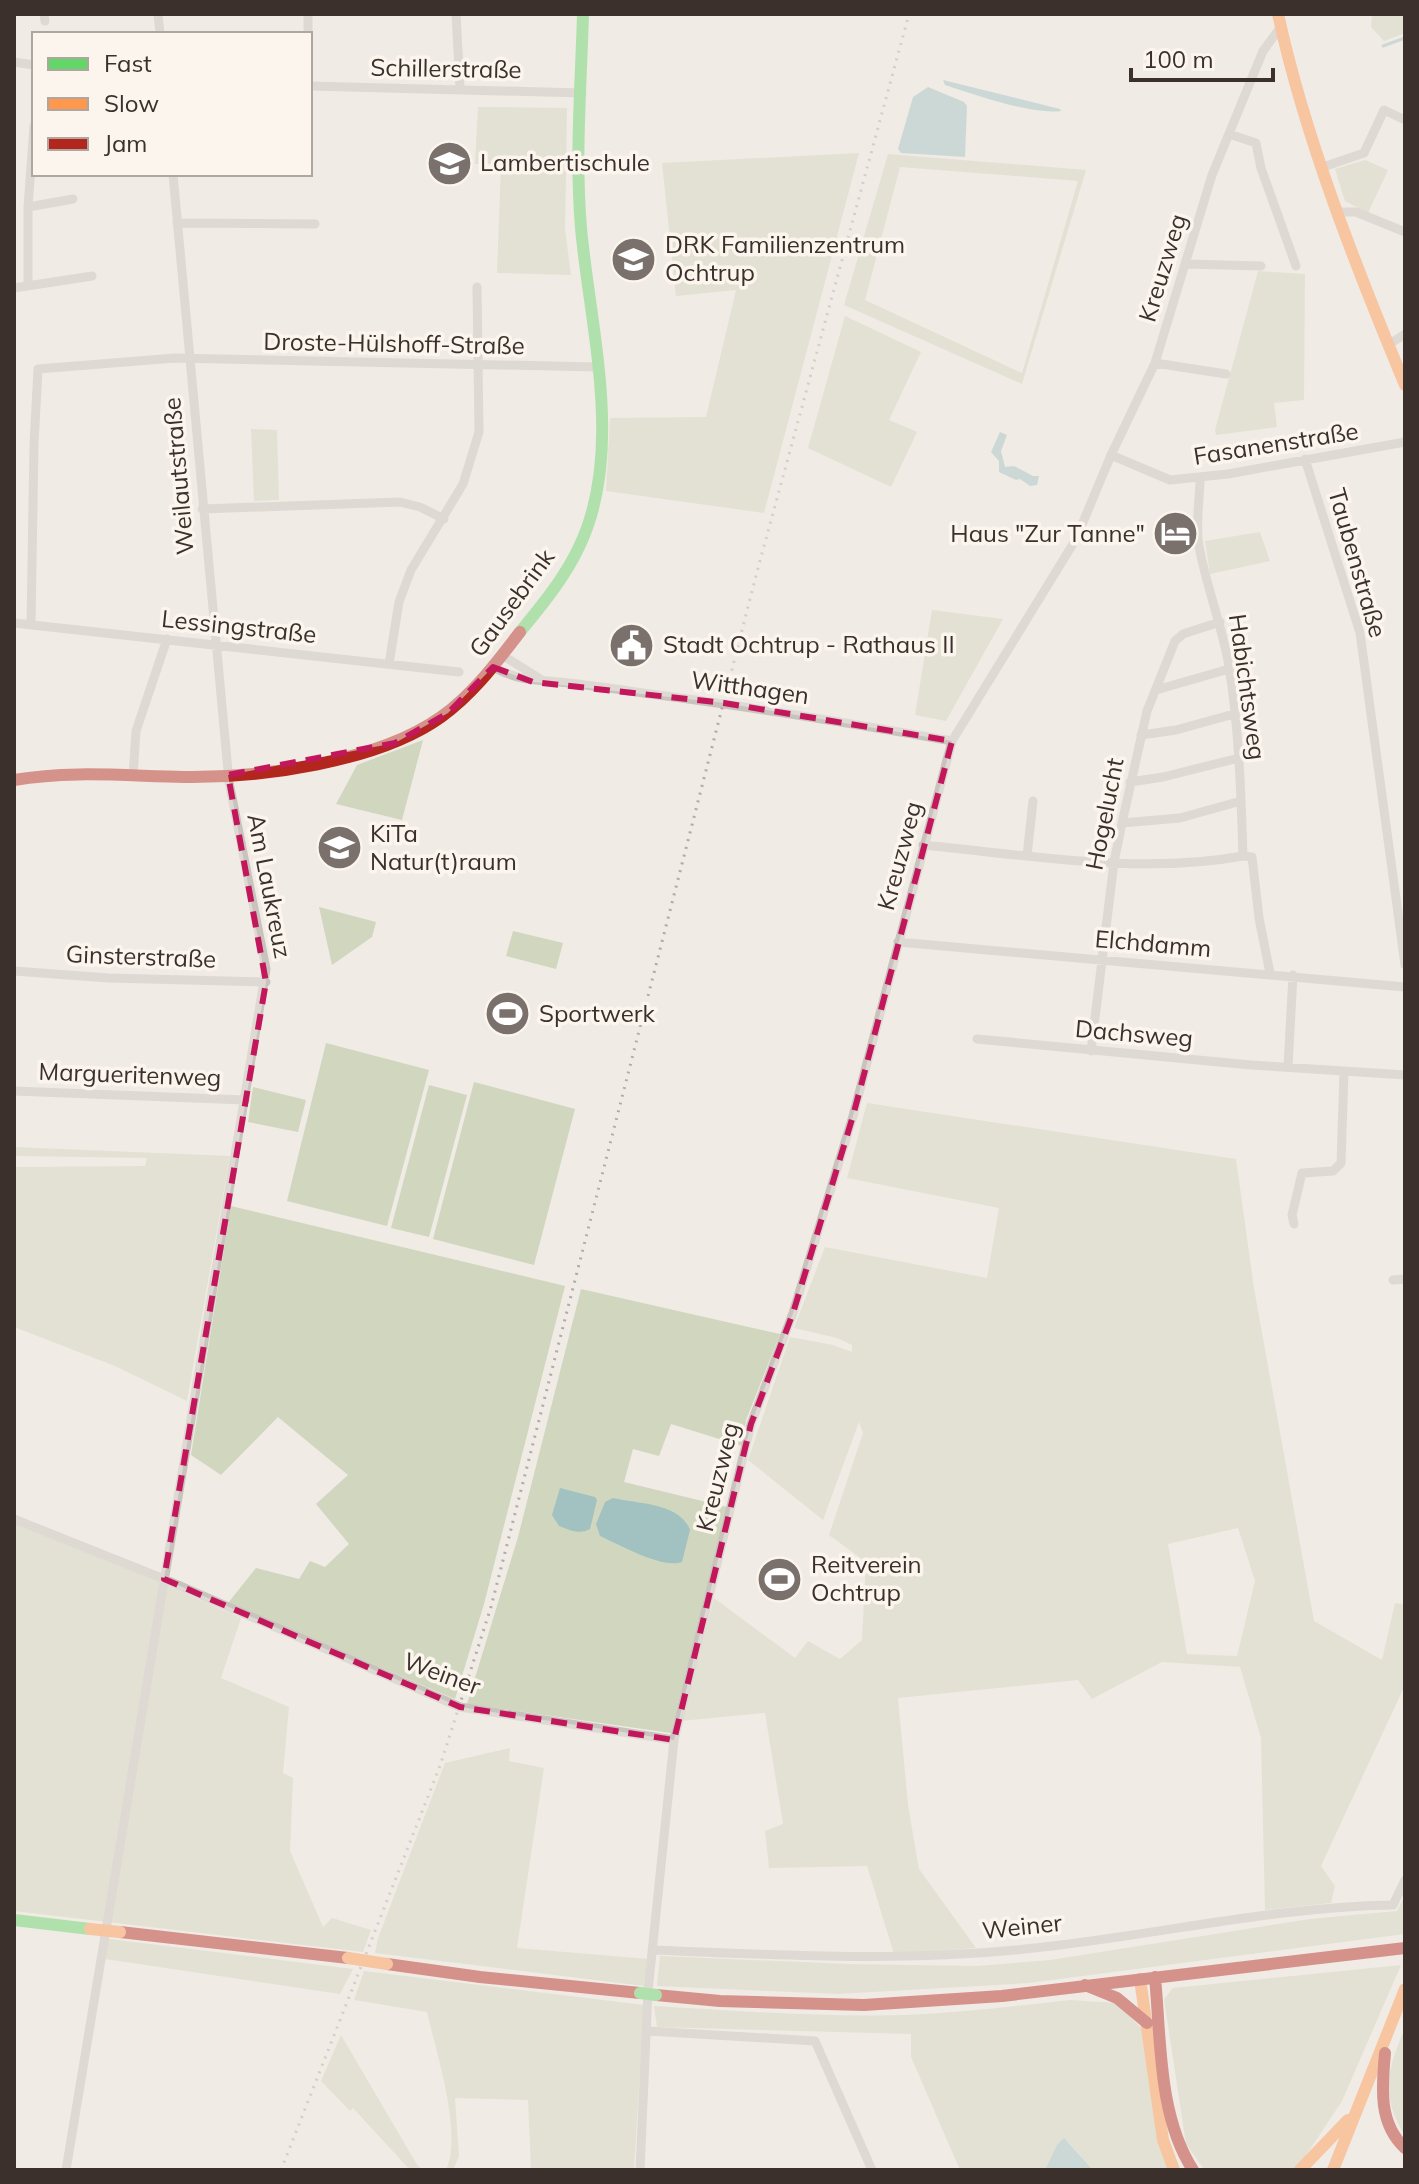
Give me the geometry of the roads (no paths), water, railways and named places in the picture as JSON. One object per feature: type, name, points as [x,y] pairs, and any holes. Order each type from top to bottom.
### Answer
[{"type":"main road","name":"Gausebrink","points":[[14,780],[54,775],[228,775],[322,762],[395,743],[448,713],[472,692],[563,575],[585,534],[594,500],[599,457],[598,367],[581,222],[583,14]]},
{"type":"main road","points":[[1279,21],[1292,78],[1405,385]]},
{"type":"main road","points":[[14,1920],[348,1958],[480,1977],[656,1995],[720,2001],[864,2005],[1002,1996],[1405,1948]]},
{"type":"main road","points":[[1155,1977],[1172,2121],[1179,2145],[1193,2170]]},
{"type":"main road","points":[[1140,1979],[1163,2140],[1174,2170]]},
{"type":"main road","points":[[1085,1985],[1117,1998],[1147,2023]]},
{"type":"main road","points":[[1333,2170],[1405,1989]]},
{"type":"main road","points":[[1387,2032],[1382,2076],[1385,2117],[1399,2144],[1405,2148]]},
{"type":"main road","points":[[1300,2170],[1354,2112]]},
{"type":"street","points":[[456,14],[460,88]]},
{"type":"street","name":"Kreuzweg","points":[[674,1740],[751,1424],[802,1286],[853,1116],[952,741],[1076,539],[1111,455],[1155,363],[1212,175],[1263,51],[1279,21]]},
{"type":"street","name":"Schillerstraße","points":[[312,86],[582,93]]},
{"type":"street","points":[[1323,167],[1364,153],[1384,110],[1405,120]]},
{"type":"street","points":[[1229,134],[1256,143],[1261,168],[1296,266]]},
{"type":"street","points":[[28,286],[32,153]]},
{"type":"street","name":"Weilautstraße","points":[[173,176],[228,775]]},
{"type":"street","points":[[28,207],[73,199]]},
{"type":"street","points":[[1339,212],[1356,212],[1405,232]]},
{"type":"street","points":[[177,223],[315,224]]},
{"type":"street","points":[[1187,264],[1261,266]]},
{"type":"street","points":[[14,288],[92,276]]},
{"type":"street","points":[[389,664],[399,602],[411,570],[463,484],[479,432],[477,287]]},
{"type":"street","points":[[1388,345],[1405,334]]},
{"type":"street","name":"Droste-Hülshoff-Straße","points":[[31,625],[38,369],[189,359],[598,367]]},
{"type":"street","points":[[1155,363],[1226,374]]},
{"type":"street","name":"Fasanenstraße","points":[[1111,455],[1170,480],[1200,478],[1405,442]]},
{"type":"street","name":"Taubenstraße","points":[[1305,459],[1360,633],[1405,965]]},
{"type":"street","name":"Habichtsweg","points":[[1200,478],[1198,542],[1220,622],[1229,669],[1239,758],[1243,856],[1252,857],[1259,918],[1270,973]]},
{"type":"street","points":[[202,509],[400,502],[420,507],[444,519]]},
{"type":"street","name":"Hogelucht","points":[[1091,1051],[1114,862],[1141,735],[1175,641],[1183,634],[1220,622]]},
{"type":"street","name":"Lessingstraße","points":[[14,623],[459,672]]},
{"type":"street","points":[[133,776],[136,731],[167,639]]},
{"type":"street","name":"Witthagen","points":[[502,655],[542,680]]},
{"type":"street","name":"Witthagen","points":[[493,667],[533,682],[542,680],[724,703],[952,741]]},
{"type":"street","points":[[1156,690],[1229,669]]},
{"type":"street","points":[[1141,735],[1176,730],[1234,714]]},
{"type":"street","points":[[1130,782],[1239,758]]},
{"type":"street","name":"Am Laukreuz","points":[[66,2170],[266,982],[228,775]]},
{"type":"street","points":[[1027,856],[1033,801]]},
{"type":"street","points":[[1122,823],[1180,818],[1241,801]]},
{"type":"street","points":[[923,845],[1114,862],[1185,863],[1243,856]]},
{"type":"street","name":"Elchdamm","points":[[898,942],[958,950],[1102,959],[1405,987]]},
{"type":"street","name":"Ginsterstraße","points":[[14,971],[109,978],[266,982]]},
{"type":"street","points":[[1288,1067],[1293,975]]},
{"type":"street","name":"Dachsweg","points":[[977,1039],[1091,1051],[1405,1075]]},
{"type":"street","points":[[1294,1224],[1292,1215],[1302,1173],[1333,1171],[1341,1163],[1344,1072]]},
{"type":"street","name":"Margueritenweg","points":[[14,1091],[245,1100]]},
{"type":"street","points":[[1393,1280],[1405,1279]]},
{"type":"street","name":"Weiner","points":[[14,1519],[164,1579],[460,1707],[674,1740]]},
{"type":"street","points":[[640,2170],[648,1991],[674,1740]]},
{"type":"street","name":"Weiner","points":[[653,1950],[913,1957],[1026,1949],[1318,1908],[1393,1905],[1405,1880]]},
{"type":"street","points":[[648,2031],[815,2041],[872,2170]]},
{"type":"water","points":[[943,80],[1061,111],[1035,110],[1004,103],[945,85]]},
{"type":"water","points":[[928,87],[967,106],[965,157],[901,153],[898,149],[913,97]]},
{"type":"water","points":[[1000,432],[1007,435],[1001,451],[1005,467],[1014,466],[1039,476],[1037,485],[1030,486],[999,472],[999,461],[991,452]]},
{"type":"water","points":[[560,1488],[595,1497],[597,1500],[590,1529],[578,1532],[559,1526],[552,1515]]},
{"type":"water","points":[[613,1498],[658,1506],[685,1521],[690,1530],[682,1562],[653,1559],[600,1536],[596,1524],[605,1502]]},
{"type":"water","points":[[1064,2138],[1093,2170],[1045,2170],[1057,2145]]},
{"type":"waterway","points":[[1383,46],[1405,38]]},
{"type":"railway","points":[[281,2170],[440,1766],[491,1607],[757,572],[909,14]]},
{"type":"place","name":"Lambertischule","points":[[449,163]]},
{"type":"place","name":"DRK Familienzentrum Ochtrup","points":[[634,259]]},
{"type":"place","name":"Haus \"Zur Tanne\"","points":[[1176,534]]},
{"type":"place","name":"Stadt Ochtrup - Rathaus II","points":[[632,645]]},
{"type":"place","name":"KiTa Natur(t)raum","points":[[339,848]]},
{"type":"place","name":"Sportwerk","points":[[508,1014]]},
{"type":"place","name":"Reitverein Ochtrup","points":[[780,1579]]}]
